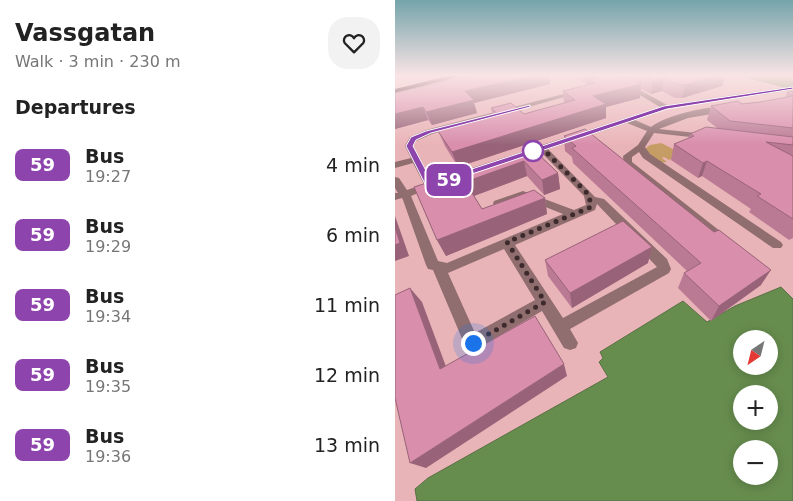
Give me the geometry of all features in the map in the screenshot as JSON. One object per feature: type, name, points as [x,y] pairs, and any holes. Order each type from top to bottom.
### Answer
[{"type":"street","points":[[400,196],[435,184],[416,159],[409,146],[410,142],[429,132],[555,98]]},
{"type":"street","points":[[651,98],[666,107]]},
{"type":"street","points":[[515,157],[666,107],[720,98]]},
{"type":"street","points":[[742,98],[752,102],[779,98]]},
{"type":"street","points":[[736,248],[627,163],[628,156],[641,148],[651,130],[695,113],[737,108]]},
{"type":"street","points":[[627,119],[651,130],[717,139]]},
{"type":"street","points":[[395,180],[400,196],[433,265],[439,268],[448,268],[591,207],[589,195],[542,148]]},
{"type":"street","points":[[641,148],[646,156],[777,245]]},
{"type":"street","points":[[395,165],[416,159]]},
{"type":"street","points":[[498,204],[523,194],[573,214]]},
{"type":"street","points":[[560,327],[663,269],[662,263],[600,201],[591,200]]},
{"type":"street","points":[[507,242],[570,343]]},
{"type":"street","points":[[439,268],[473,343],[545,302]]},
{"type":"shaded area","points":[[419,98],[793,98],[793,299],[781,287],[735,306],[707,323],[683,301],[600,352],[603,358],[599,362],[608,377],[428,478],[415,489],[417,501],[395,501],[395,107]]},
{"type":"shaded area","points":[[661,143],[683,154],[669,160],[664,157],[662,158],[667,162],[658,163],[645,149],[650,145]]},
{"type":"shaded area","points":[[781,287],[793,299],[793,501],[417,501],[415,489],[428,478],[608,377],[599,362],[603,358],[600,352],[683,301],[707,322],[735,306]]},
{"type":"building","points":[[395,98],[472,98],[474,100],[426,112],[423,107],[395,114]]},
{"type":"building","points":[[573,98],[597,98],[606,104],[452,152],[438,131],[499,115],[491,108],[511,103],[524,114],[575,100]]},
{"type":"building","points":[[793,98],[793,128],[730,121],[711,106],[738,101],[742,104]]},
{"type":"building","points":[[706,127],[793,137],[793,145],[766,142],[793,156],[793,219],[757,196],[761,194],[707,161],[703,163],[674,144],[694,136],[690,134]]},
{"type":"building","points":[[585,129],[714,232],[719,230],[771,270],[719,306],[684,273],[701,263],[572,148],[576,146],[564,136]]},
{"type":"building","points":[[533,149],[558,173],[542,180],[524,161],[465,182],[482,209],[534,190],[545,198],[437,240],[414,187]]},
{"type":"building","points":[[623,221],[652,247],[570,293],[545,260]]},
{"type":"building","points":[[395,227],[400,243],[395,245]]},
{"type":"building","points":[[410,288],[440,369],[535,316],[564,364],[410,463],[395,398],[395,295]]},
{"type":"bus line","name":"59","points":[[528,106],[429,132],[413,139],[409,146],[430,186],[666,107],[718,98]]},
{"type":"route","points":[[473,343],[545,302],[507,242],[591,207],[589,195],[542,148],[533,151]]}]
